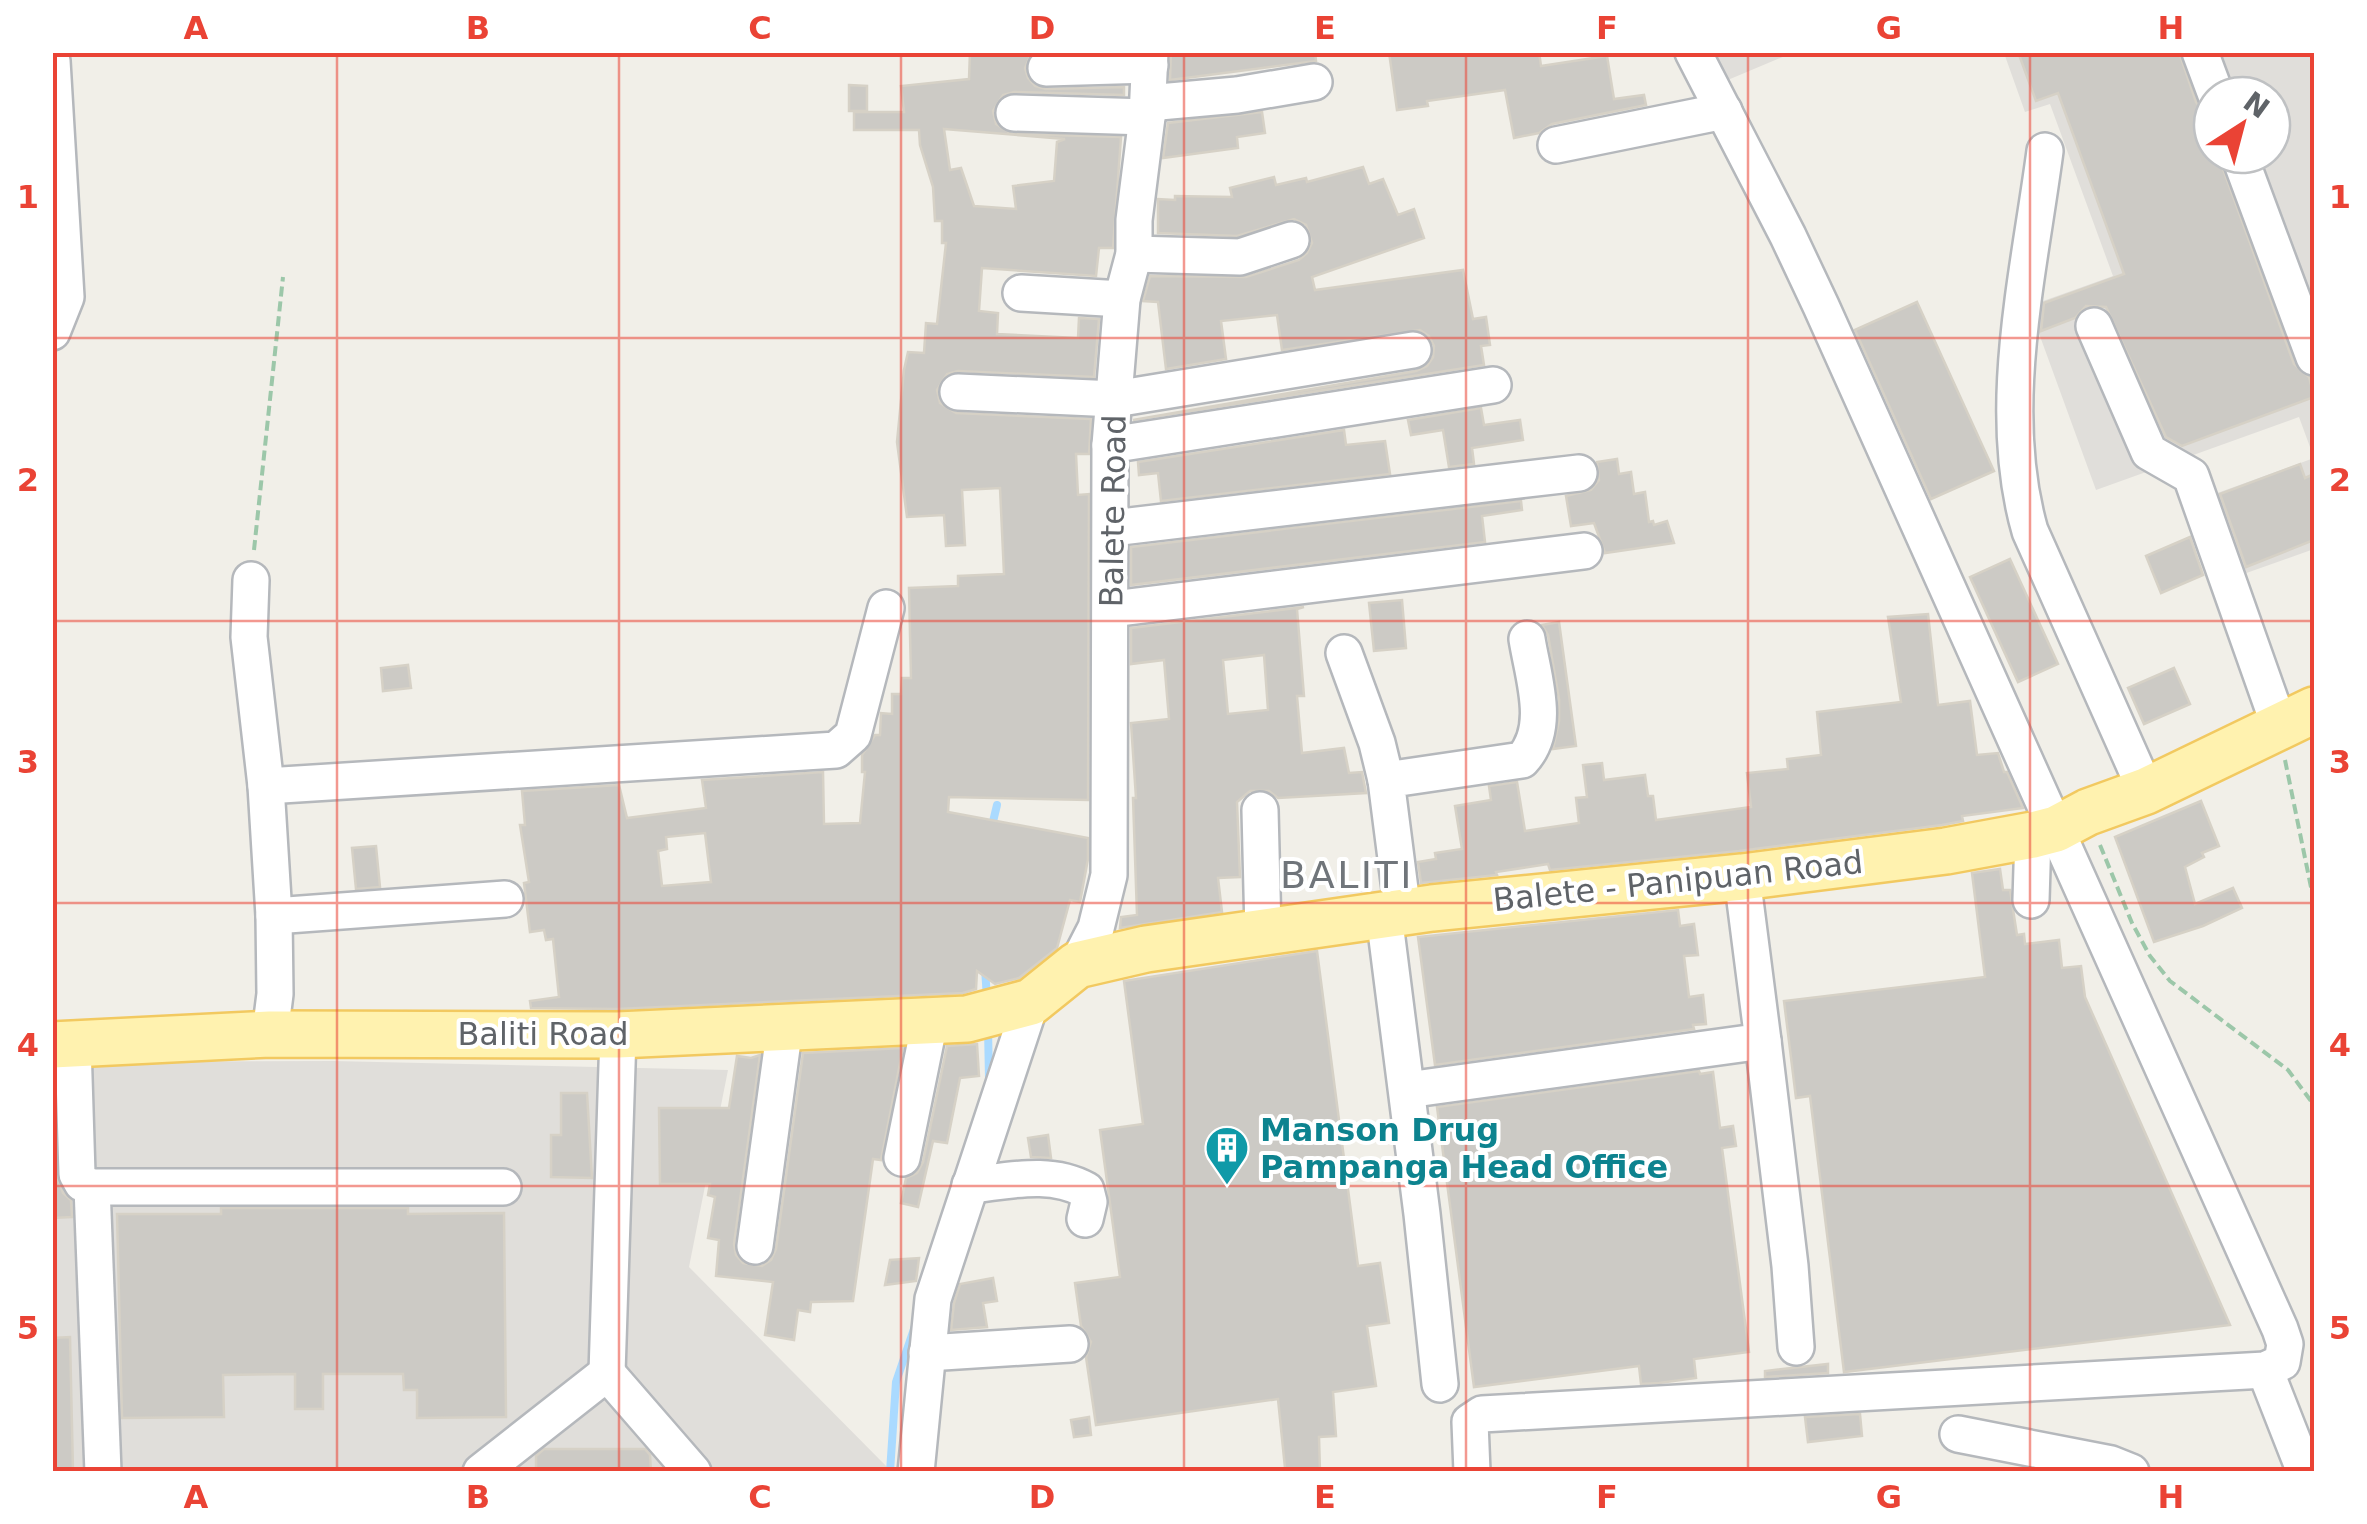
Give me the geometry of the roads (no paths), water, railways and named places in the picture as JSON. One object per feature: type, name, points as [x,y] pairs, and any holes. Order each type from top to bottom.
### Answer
[{"type":"main road","name":"Balete - Panipuan Road","points":[[1021,1006],[1077,965],[1146,949],[1394,914],[1742,877],[1946,850],[2059,825],[2146,791],[2297,717]]},
{"type":"main road","name":"Baliti Road","points":[[63,1046],[270,1034],[618,1035],[948,1020],[1021,1006]]},
{"type":"street","points":[[1472,1472],[1470,1422],[1482,1414],[2265,1370],[2282,1362],[2285,1354],[2280,1329],[2059,825],[1805,271],[1693,52]]},
{"type":"street","points":[[1046,68],[1150,59]]},
{"type":"street","name":"Balete Road","points":[[1077,965],[1096,928],[1109,875],[1110,445],[1122,299],[1134,254],[1150,59]]},
{"type":"street","points":[[52,61],[66,297],[52,332]]},
{"type":"street","points":[[1014,112],[1147,110],[1314,82]]},
{"type":"street","points":[[1556,144],[1724,111]]},
{"type":"street","points":[[2045,150],[2018,350],[2016,444],[2020,495],[2030,531],[2146,791]]},
{"type":"street","points":[[2246,175],[2314,357]]},
{"type":"street","points":[[1134,254],[1240,258],[1292,240]]},
{"type":"street","points":[[1021,293],[1122,299]]},
{"type":"street","points":[[2094,326],[2149,452],[2191,476],[2297,717]]},
{"type":"street","points":[[958,392],[1115,399],[1412,350]]},
{"type":"street","points":[[1110,445],[1493,385]]},
{"type":"street","points":[[1112,528],[1579,474]]},
{"type":"street","points":[[1112,608],[1584,551]]},
{"type":"street","points":[[252,580],[249,638],[266,786],[274,916],[275,994],[270,1034]]},
{"type":"street","points":[[266,786],[836,750],[853,736],[886,608]]},
{"type":"street","points":[[1386,780],[1522,760],[1540,722],[1527,639]]},
{"type":"street","points":[[1344,653],[1377,743],[1386,780],[1406,1090],[1440,1384]]},
{"type":"street","points":[[1260,810],[1264,931]]},
{"type":"street","points":[[2031,900],[2059,825]]},
{"type":"street","points":[[1742,877],[1790,1266],[1796,1346]]},
{"type":"street","points":[[274,916],[506,899]]},
{"type":"street","points":[[916,1472],[933,1299],[1021,1006]]},
{"type":"street","points":[[902,1158],[948,1020]]},
{"type":"street","points":[[755,1246],[785,1026]]},
{"type":"street","points":[[618,1035],[607,1373],[693,1472]]},
{"type":"street","points":[[1406,1090],[1763,1041]]},
{"type":"street","points":[[63,1046],[77,1174],[82,1183],[92,1187],[503,1188]]},
{"type":"street","points":[[970,1185],[1049,1178],[1071,1182],[1086,1190],[1086,1220]]},
{"type":"street","points":[[92,1187],[104,1472]]},
{"type":"street","points":[[927,1353],[1070,1344]]},
{"type":"street","points":[[2265,1370],[2305,1472]]},
{"type":"street","points":[[481,1472],[607,1373]]},
{"type":"street","points":[[1958,1434],[2042,1460],[2111,1464],[2131,1472]]},
{"type":"waterway","points":[[991,830],[997,805]]},
{"type":"waterway","points":[[985,968],[987,999]]},
{"type":"waterway","points":[[988,1028],[989,1079]]},
{"type":"waterway","points":[[890,1472],[896,1382],[915,1326]]},
{"type":"place","name":"Manson Drug Pampanga Head Office","points":[[1227,1186]]},
{"type":"district","name":"BALITI","points":[[1347,875]]}]
